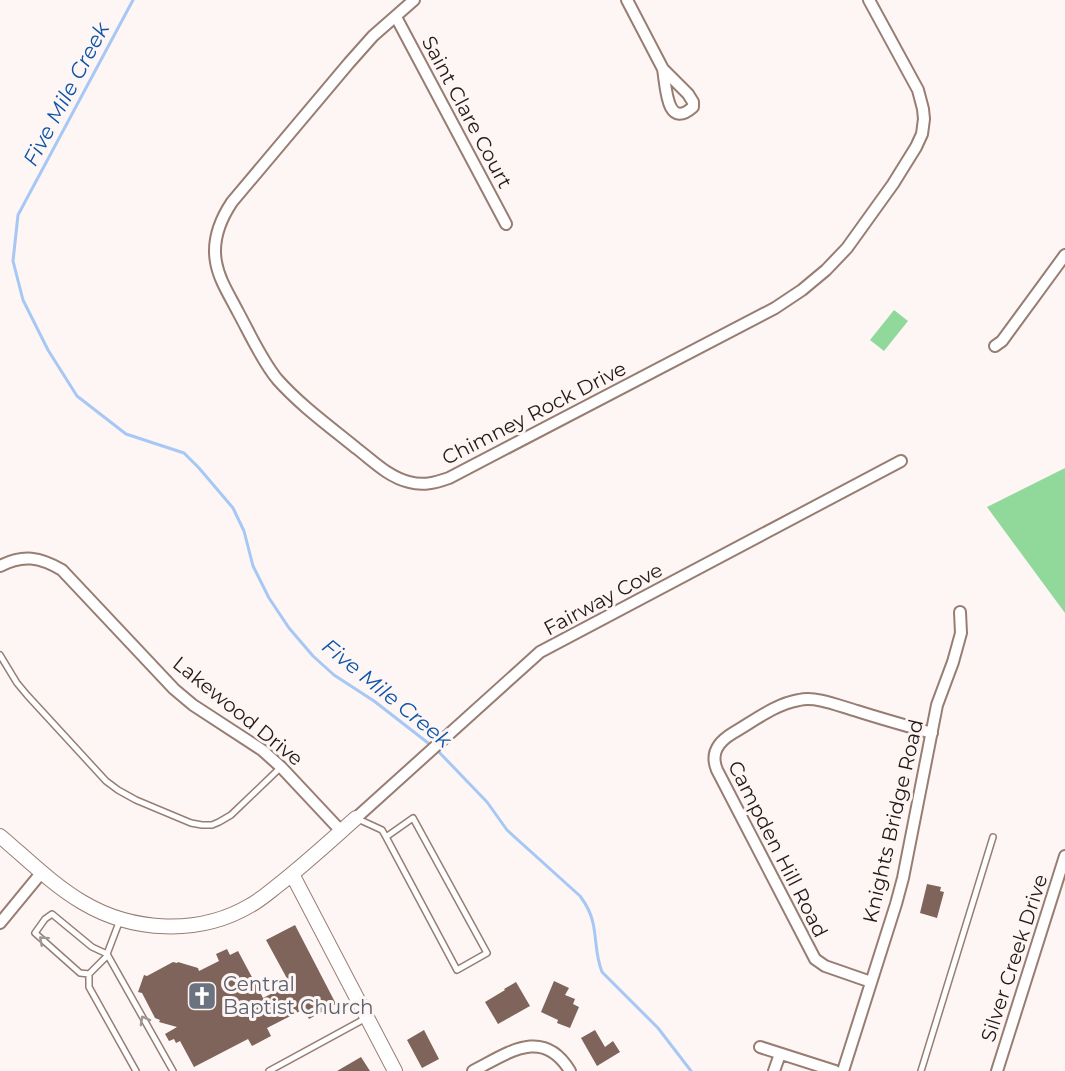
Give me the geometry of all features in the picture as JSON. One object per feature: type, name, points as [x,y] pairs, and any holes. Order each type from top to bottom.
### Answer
[{"type":"street","name":"Chimney Rock Drive","points":[[414,0],[373,36],[232,202],[220,222],[215,251],[218,272],[223,283],[265,362],[276,378],[312,413],[387,473],[406,482],[426,484],[449,478],[775,308],[802,290],[847,248],[893,184],[916,147],[922,134],[924,119],[918,90],[869,0]]},
{"type":"street","points":[[627,0],[663,69]]},
{"type":"street","name":"Saint Clare Court","points":[[396,17],[506,224]]},
{"type":"street","points":[[995,346],[1002,341],[1065,255]]},
{"type":"street","name":"Fairway Cove","points":[[356,818],[540,652],[901,461]]},
{"type":"street","name":"Lakewood Drive","points":[[0,566],[29,558],[49,562],[62,570],[174,689],[193,705],[249,741],[281,767],[341,831]]},
{"type":"street","name":"Knights Bridge Road","points":[[843,1071],[901,884],[937,705],[961,633],[960,612]]},
{"type":"street","name":"Campden Hill Road","points":[[871,982],[825,966],[815,959],[717,770],[714,754],[728,736],[781,705],[799,700],[819,701],[932,733]]},
{"type":"street","points":[[0,836],[42,872],[80,901],[99,912],[120,920],[144,925],[176,927],[222,918],[252,905],[292,874],[356,818]]},
{"type":"street","name":"Silver Creek Drive","points":[[997,1071],[1065,856]]},
{"type":"street","points":[[0,922],[42,872]]},
{"type":"street","points":[[292,874],[395,1071]]},
{"type":"street","points":[[473,1071],[507,1053],[530,1046],[548,1048],[563,1059],[570,1071]]},
{"type":"street","points":[[760,1047],[835,1071]]},
{"type":"street","points":[[774,1071],[780,1054]]},
{"type":"lane","points":[[0,655],[27,695],[106,782],[136,800],[191,823],[202,825],[219,822],[231,815],[281,767]]},
{"type":"lane","points":[[356,818],[382,830],[457,970],[487,953],[413,818],[386,837]]},
{"type":"lane","points":[[921,1071],[993,837]]},
{"type":"lane","points":[[89,974],[80,973],[35,933],[45,919],[52,914],[92,946],[107,954],[173,1071]]},
{"type":"lane","points":[[120,920],[106,957],[89,974],[89,987],[136,1071]]},
{"type":"lane","points":[[269,1071],[368,1017]]},
{"type":"green space","points":[[894,310],[908,321],[884,351],[870,340]]},
{"type":"green space","points":[[1065,468],[1065,613],[987,507]]},
{"type":"building","points":[[927,884],[941,887],[940,891],[944,892],[937,918],[920,913]]},
{"type":"building","name":"Central Baptist Church","points":[[295,925],[336,1004],[309,1019],[304,1009],[267,1028],[271,1036],[252,1046],[248,1039],[194,1067],[180,1041],[176,1043],[174,1039],[169,1041],[165,1034],[177,1027],[159,1022],[160,1020],[155,1018],[142,993],[138,992],[144,975],[147,976],[173,962],[198,968],[199,971],[219,961],[216,954],[227,949],[230,955],[238,951],[263,998],[290,984],[266,940]]},
{"type":"building","points":[[554,981],[569,988],[565,995],[575,999],[573,1004],[579,1007],[570,1028],[557,1023],[558,1020],[541,1012]]},
{"type":"building","points":[[516,982],[530,1006],[498,1024],[485,1002]]},
{"type":"building","points":[[424,1030],[439,1059],[422,1068],[407,1040]]},
{"type":"building","points":[[595,1030],[605,1047],[613,1041],[620,1052],[597,1066],[581,1038]]},
{"type":"building","points":[[361,1057],[370,1071],[337,1071]]},
{"type":"waterway","name":"Five Mile Creek","points":[[133,0],[18,215],[13,261],[23,300],[48,350],[77,396],[126,434],[184,453],[233,508],[244,531],[253,566],[269,598],[289,628],[313,656],[334,675],[374,701],[432,746]]},
{"type":"waterway","name":"Five Mile Creek","points":[[437,750],[487,802],[507,830],[580,896],[592,919],[602,972],[658,1028],[691,1071]]},
{"type":"place","name":"Central Baptist Church","points":[[202,996]]}]
